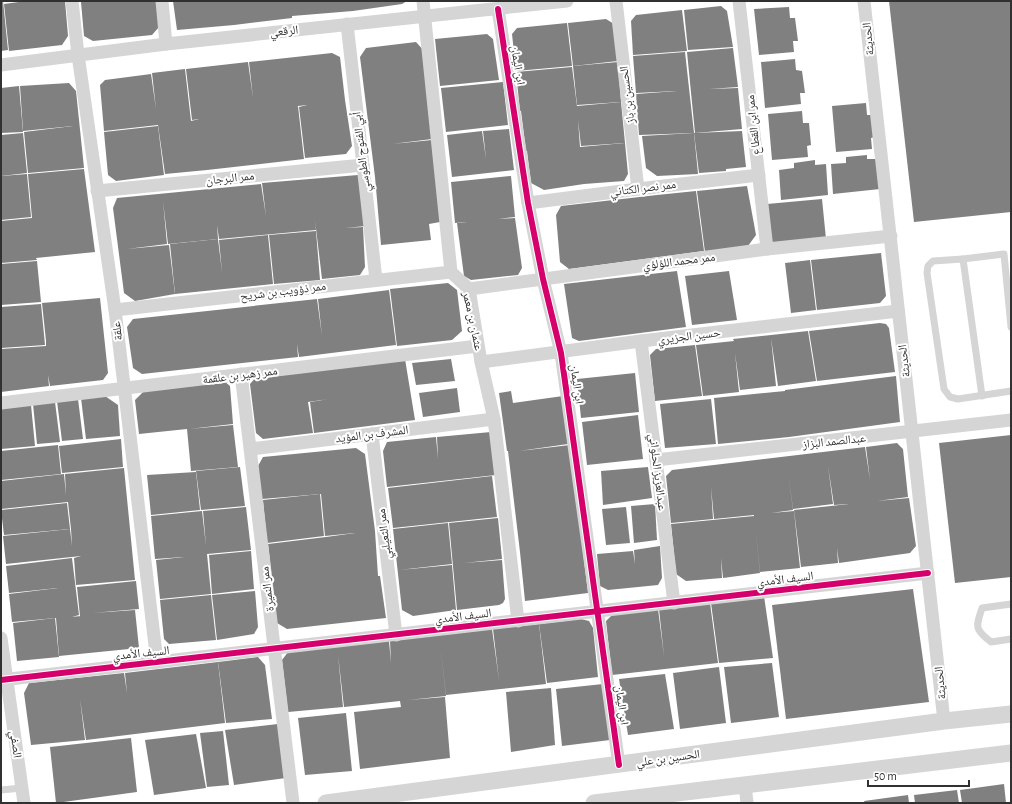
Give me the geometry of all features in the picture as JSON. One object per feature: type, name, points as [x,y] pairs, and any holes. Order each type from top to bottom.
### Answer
[{"type":"street","name":"علقة","points":[[72,1],[78,55],[115,310],[157,662]]},
{"type":"street","points":[[162,1],[166,44]]},
{"type":"street","points":[[424,1],[451,272]]},
{"type":"street","name":"الرقعي","points":[[1,65],[166,44],[567,1]]},
{"type":"street","name":"الحسين بن باز","points":[[616,1],[638,189]]},
{"type":"street","name":"ممر ابن القطاع","points":[[739,1],[767,249]]},
{"type":"street","name":"الحديثة","points":[[864,1],[944,721]]},
{"type":"street","name":"ابن اليمان","points":[[498,9],[528,203],[543,279],[561,352],[619,765]]},
{"type":"street","name":"أبي الفتوح الطوسي","points":[[347,24],[376,280]]},
{"type":"street","name":"ممر البرجان","points":[[97,191],[363,165]]},
{"type":"street","name":"ممر نصر الكتاني","points":[[528,203],[758,175]]},
{"type":"street","name":"ممر محمد اللؤلؤي","points":[[469,289],[767,249],[890,236]]},
{"type":"street","name":"ممر ذؤويب بن شريح","points":[[115,310],[451,272]]},
{"type":"street","name":"عثمان بن معمر","points":[[451,272],[469,289],[481,362],[494,419],[518,621]]},
{"type":"street","name":"حسين الجزيري","points":[[481,362],[641,341],[898,311]]},
{"type":"street","name":"عبدالعزيز الحلواني","points":[[641,341],[674,603]]},
{"type":"street","name":"ممر زهير بن علقمة","points":[[1,403],[478,346]]},
{"type":"street","name":"ممر النميرة","points":[[241,374],[293,803]]},
{"type":"street","name":"المشرف بن المؤيد","points":[[251,449],[494,419]]},
{"type":"street","name":"عبدالصمد البزاز","points":[[656,460],[1011,420]]},
{"type":"street","name":"ممر الثعيلبي","points":[[372,434],[396,635]]},
{"type":"street","name":"السيف الأمدي","points":[[4,679],[928,573]]},
{"type":"street","name":"الصفي","points":[[1,638],[4,679],[24,803]]},
{"type":"street","name":"الحسين بن علي","points":[[326,803],[944,721],[1011,714]]},
{"type":"street","points":[[594,803],[1011,753]]},
{"type":"street","points":[[745,784],[747,803]]},
{"type":"lane","points":[[1011,327],[1008,254],[933,261],[928,266],[927,273],[944,389],[950,398],[958,399],[1011,391]]},
{"type":"lane","points":[[963,259],[982,396]]},
{"type":"lane","points":[[1011,604],[982,608],[977,624],[980,633],[991,642],[1011,639]]},
{"type":"lane","points":[[1,790],[22,788]]},
{"type":"building","points":[[1,1],[3,1],[8,50],[1,51]]},
{"type":"building","points":[[26,1],[65,1],[68,36],[62,45],[9,51],[4,4]]},
{"type":"building","points":[[157,1],[159,27],[152,35],[93,41],[84,36],[81,2]]},
{"type":"building","points":[[173,1],[407,1],[402,4],[353,11],[292,16],[292,18],[177,30]]},
{"type":"building","points":[[889,1],[1011,1],[1011,212],[914,222]]},
{"type":"building","points":[[721,6],[727,11],[733,47],[688,50],[684,10]]},
{"type":"building","points":[[789,7],[790,18],[795,18],[798,41],[793,41],[794,52],[759,55],[754,9]]},
{"type":"building","points":[[682,10],[687,51],[633,55],[631,21],[636,15]]},
{"type":"building","points":[[606,19],[614,24],[618,61],[573,66],[568,23]]},
{"type":"building","points":[[567,23],[572,66],[516,71],[512,34],[517,28]]},
{"type":"building","points":[[487,34],[493,39],[499,80],[440,86],[435,39]]},
{"type":"building","points":[[416,42],[425,52],[432,139],[392,144],[432,140],[440,222],[429,224],[431,240],[381,245],[375,177],[360,57],[366,48]]},
{"type":"building","points":[[733,48],[738,87],[709,89],[738,88],[742,129],[695,133],[687,52]]},
{"type":"building","points":[[685,52],[694,133],[639,135],[636,94],[677,91],[636,93],[633,56]]},
{"type":"building","points":[[332,53],[340,57],[352,146],[346,154],[305,158],[299,107],[307,105],[298,106],[304,159],[165,174],[158,125],[104,131],[100,85],[105,80],[151,74],[156,109],[152,73],[185,69],[191,121],[199,119],[192,120],[186,69],[248,62],[253,98],[249,62]]},
{"type":"building","points":[[795,59],[796,70],[802,71],[805,93],[800,93],[801,104],[765,108],[761,62]]},
{"type":"building","points":[[618,62],[621,102],[577,105],[573,66]]},
{"type":"building","points":[[572,67],[577,106],[621,102],[625,143],[628,174],[624,181],[584,184],[544,190],[531,183],[520,111],[516,72]],"holes":[[[578,120],[581,146],[625,143],[580,147]]]},
{"type":"building","points":[[503,82],[508,125],[446,132],[441,88]]},
{"type":"building","points":[[69,83],[76,91],[84,168],[28,173],[24,132],[73,126],[23,131],[20,86]]},
{"type":"building","points":[[19,86],[23,132],[1,133],[1,88]]},
{"type":"building","points":[[866,103],[867,115],[872,115],[875,137],[871,138],[872,149],[836,152],[832,106]]},
{"type":"building","points":[[802,111],[803,123],[809,123],[811,145],[807,146],[808,157],[772,160],[768,114]]},
{"type":"building","points":[[158,126],[164,175],[116,181],[108,175],[104,132]]},
{"type":"building","points":[[509,129],[514,170],[452,177],[447,135],[482,131],[486,159],[483,131]]},
{"type":"building","points":[[742,131],[746,167],[726,169],[726,171],[699,173],[694,133]]},
{"type":"building","points":[[23,133],[27,173],[1,176],[1,135]]},
{"type":"building","points":[[694,133],[698,174],[657,176],[646,168],[642,136]]},
{"type":"building","points":[[867,155],[867,159],[878,159],[880,189],[833,194],[831,164],[846,163],[846,157]]},
{"type":"building","points":[[815,160],[815,165],[826,164],[828,195],[781,200],[779,170],[794,168],[794,163]]},
{"type":"building","points":[[84,169],[95,252],[36,258],[37,260],[1,263],[1,221],[32,218],[28,174]]},
{"type":"building","points":[[27,174],[31,217],[1,220],[1,176]]},
{"type":"building","points":[[358,175],[366,226],[345,228],[363,227],[365,267],[360,275],[322,279],[315,220],[316,230],[219,239],[217,225],[218,239],[168,244],[163,201],[167,244],[127,249],[169,245],[175,294],[135,301],[124,293],[113,208],[117,198],[261,184],[266,216],[262,183]]},
{"type":"building","points":[[511,176],[515,217],[498,219],[515,218],[522,268],[518,275],[471,280],[464,276],[457,223],[467,222],[455,223],[451,182]]},
{"type":"building","points":[[747,186],[756,235],[748,246],[705,252],[697,191]]},
{"type":"building","points":[[696,191],[704,251],[569,269],[560,262],[556,215],[561,206]]},
{"type":"building","points":[[822,199],[826,239],[770,243],[767,204]]},
{"type":"building","points":[[316,231],[320,280],[274,284],[269,235]]},
{"type":"building","points":[[268,235],[273,284],[175,294],[170,244],[218,239],[222,272],[219,240]]},
{"type":"building","points":[[881,253],[886,296],[880,303],[817,310],[811,260]]},
{"type":"building","points":[[810,260],[816,310],[791,313],[785,263]]},
{"type":"building","points":[[37,261],[41,302],[1,305],[1,264]]},
{"type":"building","points":[[677,271],[686,327],[579,341],[572,338],[564,284]]},
{"type":"building","points":[[729,271],[737,320],[692,325],[685,276]]},
{"type":"building","points":[[448,283],[457,290],[462,331],[452,340],[397,346],[390,289]]},
{"type":"building","points":[[389,290],[396,345],[299,357],[297,344],[298,357],[142,374],[133,368],[127,327],[133,319],[317,299],[322,336],[318,299]]},
{"type":"building","points":[[100,298],[108,373],[103,380],[50,386],[48,375],[49,386],[1,392],[1,349],[46,346],[42,303]]},
{"type":"building","points":[[41,304],[45,345],[1,348],[1,307]]},
{"type":"building","points":[[880,323],[886,324],[889,328],[895,372],[817,381],[809,331]]},
{"type":"building","points":[[808,331],[816,381],[778,386],[771,338],[776,386],[740,390],[735,353],[739,392],[703,396],[696,345],[734,341],[733,339]]},
{"type":"building","points":[[695,345],[702,396],[655,401],[650,355],[656,349]]},
{"type":"building","points":[[405,359],[415,420],[314,433],[310,402],[329,399],[308,402],[313,433],[263,439],[256,433],[250,384],[256,377]]},
{"type":"building","points":[[451,359],[455,381],[416,385],[412,363]]},
{"type":"building","points":[[635,373],[639,412],[581,418],[577,379]]},
{"type":"building","points":[[896,376],[900,422],[789,437],[718,444],[714,398],[785,391]]},
{"type":"building","points":[[224,381],[230,386],[233,424],[189,429],[233,425],[238,467],[191,471],[187,429],[139,434],[135,400],[145,390]]},
{"type":"building","points":[[457,388],[460,412],[423,417],[419,393]]},
{"type":"building","points":[[511,391],[513,403],[563,396],[568,444],[519,451],[570,445],[588,593],[525,601],[508,451],[499,393]]},
{"type":"building","points":[[105,396],[118,405],[120,436],[86,439],[81,398]]},
{"type":"building","points":[[78,399],[83,439],[62,441],[57,401]]},
{"type":"building","points":[[711,399],[716,444],[665,448],[660,404]]},
{"type":"building","points":[[55,402],[60,442],[37,444],[33,404]]},
{"type":"building","points":[[31,405],[35,446],[1,449],[1,408]]},
{"type":"building","points":[[638,415],[643,459],[587,465],[582,422]]},
{"type":"building","points":[[491,432],[496,475],[387,487],[383,451],[387,442],[436,437],[438,459],[437,437]]},
{"type":"building","points":[[1011,435],[1011,577],[955,583],[939,443]]},
{"type":"building","points":[[121,439],[123,467],[62,473],[59,446]]},
{"type":"building","points":[[897,443],[903,449],[908,497],[877,501],[909,498],[916,546],[910,553],[839,563],[837,548],[838,563],[801,567],[794,510],[849,504],[834,505],[828,466],[833,504],[793,509],[788,471],[793,510],[771,513],[794,511],[800,568],[760,572],[755,525],[760,573],[723,578],[721,558],[722,578],[686,581],[676,574],[671,524],[754,515],[714,519],[711,487],[713,519],[671,523],[666,476],[672,470],[865,447],[870,480],[866,447]]},
{"type":"building","points":[[58,445],[61,474],[1,480],[1,451]]},
{"type":"building","points":[[356,448],[365,454],[375,531],[378,576],[380,576],[386,618],[287,629],[277,623],[268,544],[355,533],[325,536],[321,494],[262,499],[258,466],[263,457]]},
{"type":"building","points":[[240,467],[245,506],[201,510],[196,471]]},
{"type":"building","points":[[648,467],[652,498],[603,505],[601,471]]},
{"type":"building","points":[[124,468],[135,580],[76,585],[74,558],[81,556],[6,564],[3,536],[70,529],[72,546],[68,502],[1,509],[1,481],[64,474],[66,495],[65,474]]},
{"type":"building","points":[[196,472],[200,510],[151,515],[147,475]]},
{"type":"building","points":[[492,476],[497,517],[393,528],[388,488]]},
{"type":"building","points":[[320,494],[324,536],[267,543],[263,500]]},
{"type":"building","points":[[67,503],[70,529],[4,535],[1,510]]},
{"type":"building","points":[[655,504],[657,540],[634,543],[631,506]]},
{"type":"building","points":[[246,507],[251,550],[207,554],[211,594],[160,599],[156,560],[184,557],[155,559],[151,516],[202,511],[206,546],[203,511]]},
{"type":"building","points":[[626,507],[630,543],[606,545],[602,509]]},
{"type":"building","points":[[498,518],[502,559],[464,563],[502,560],[505,599],[503,603],[499,605],[457,610],[449,523]]},
{"type":"building","points":[[448,523],[452,564],[399,570],[452,565],[456,610],[413,616],[402,610],[393,529]]},
{"type":"building","points":[[660,546],[662,578],[658,585],[608,590],[600,586],[597,554],[633,551],[635,564],[634,550]]},
{"type":"building","points":[[251,551],[254,589],[212,594],[209,555]]},
{"type":"building","points":[[72,558],[79,615],[72,617],[80,616],[77,587],[136,581],[139,609],[92,613],[135,610],[139,648],[59,656],[56,618],[12,622],[9,594],[58,588],[9,593],[6,566]]},
{"type":"building","points":[[913,589],[929,702],[786,719],[772,605]]},
{"type":"building","points":[[255,591],[258,627],[254,634],[217,640],[212,595]]},
{"type":"building","points":[[211,595],[216,640],[169,644],[164,639],[160,600]]},
{"type":"building","points":[[764,596],[773,658],[719,663],[711,603]]},
{"type":"building","points":[[710,603],[718,663],[612,675],[606,621],[613,614],[658,609],[664,656],[659,609]]},
{"type":"building","points":[[55,618],[59,657],[17,661],[13,623]]},
{"type":"building","points":[[581,619],[589,621],[593,628],[598,677],[547,683],[539,624]]},
{"type":"building","points":[[539,624],[546,684],[446,695],[440,644],[446,696],[408,700],[445,697],[450,758],[360,769],[354,712],[401,707],[400,701],[344,707],[338,655],[343,707],[288,712],[282,660],[288,652],[389,641],[391,663],[390,641],[492,629],[499,680],[493,629]]},
{"type":"building","points":[[258,657],[265,665],[272,719],[226,723],[218,662]]},
{"type":"building","points":[[218,662],[225,723],[86,740],[80,699],[85,740],[31,745],[24,693],[29,683],[124,673],[127,693],[125,673]]},
{"type":"building","points":[[772,663],[779,717],[731,723],[724,667]]},
{"type":"building","points":[[719,667],[726,723],[680,729],[673,673]]},
{"type":"building","points":[[665,674],[674,729],[628,735],[619,679]]},
{"type":"building","points":[[603,684],[610,740],[562,746],[556,689]]},
{"type":"building","points":[[551,688],[555,745],[511,752],[506,692]]},
{"type":"building","points":[[346,713],[352,771],[305,775],[298,718]]},
{"type":"building","points":[[278,724],[286,778],[234,785],[225,730]]},
{"type":"building","points":[[223,731],[229,785],[207,787],[200,733]]},
{"type":"building","points":[[196,734],[206,788],[154,795],[145,740]]},
{"type":"building","points":[[131,738],[137,792],[56,803],[50,747]]},
{"type":"building","points":[[1004,784],[1006,803],[962,803],[960,790]]},
{"type":"building","points":[[957,790],[959,803],[915,803],[914,795]]},
{"type":"building","points":[[908,795],[909,803],[865,803],[864,801]]},
{"type":"cycle path","points":[[498,9],[528,203],[543,279],[561,353],[619,765]]},
{"type":"cycle path","points":[[1,680],[928,573]]}]
